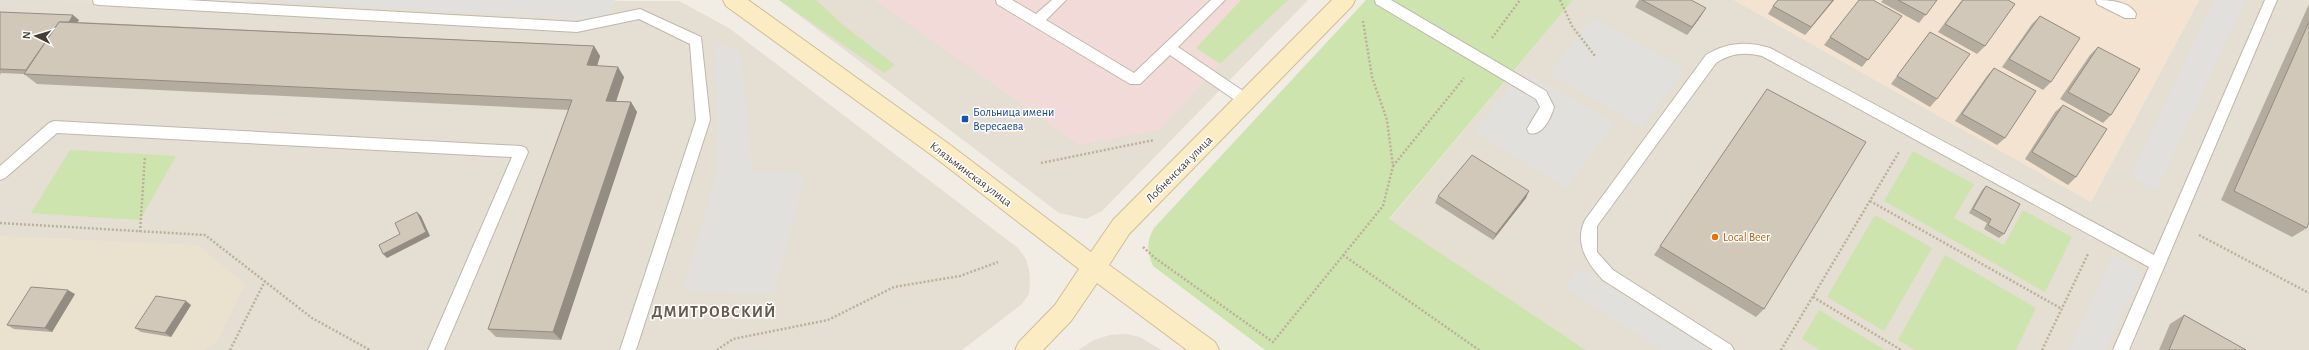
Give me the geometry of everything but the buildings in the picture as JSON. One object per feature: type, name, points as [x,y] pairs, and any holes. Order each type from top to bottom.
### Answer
[{"type":"street","name":"Клязьминская улица","points":[[733,0],[934,146],[1095,268],[1207,350]]},
{"type":"street","name":"Лобненская улица","points":[[1026,350],[1063,313],[1095,268],[1121,227],[1345,0]]},
{"type":"lane","points":[[99,0],[578,27],[640,14],[696,41],[703,120],[628,350]]},
{"type":"lane","points":[[1002,0],[1135,80],[1219,0]]},
{"type":"lane","points":[[1037,21],[1060,0]]},
{"type":"lane","points":[[1381,0],[1541,95],[1547,107],[1545,114],[1534,128]]},
{"type":"lane","points":[[2102,0],[2130,14]]},
{"type":"lane","points":[[2121,350],[2177,223],[2271,0]]},
{"type":"lane","points":[[1169,47],[1247,101]]},
{"type":"lane","points":[[1726,350],[1608,275],[1594,261],[1587,246],[1590,224],[1711,59],[1723,50],[1735,47],[1750,48],[1765,52],[2159,265]]},
{"type":"lane","points":[[0,174],[54,127],[521,152],[436,350]]},
{"type":"path","points":[[1393,166],[1479,58],[1520,0]]},
{"type":"path","points":[[1560,0],[1572,26],[1595,56]]},
{"type":"path","points":[[1142,246],[1155,258],[1273,342],[1383,206],[1393,166],[1387,120],[1372,77],[1364,22],[1360,17]]},
{"type":"path","points":[[1781,350],[1912,131]]},
{"type":"path","points":[[140,232],[145,155],[158,132]]},
{"type":"path","points":[[1041,163],[1154,140]]},
{"type":"path","points":[[1870,201],[2062,309]]},
{"type":"path","points":[[0,223],[205,235],[312,318],[370,350]]},
{"type":"path","points":[[2177,223],[2309,293]]},
{"type":"path","points":[[2042,350],[2099,232]]},
{"type":"path","points":[[1343,255],[1479,350]]},
{"type":"path","points":[[717,350],[733,339],[828,320],[894,287],[960,276],[998,262]]},
{"type":"path","points":[[230,350],[264,281]]},
{"type":"path","points":[[1813,297],[1901,350]]},
{"type":"shaded area","points":[[0,0],[679,1],[729,28],[1018,248],[1026,259],[1029,270],[1029,294],[1022,304],[962,350],[0,350]]},
{"type":"shaded area","points":[[254,0],[615,0],[608,20]]},
{"type":"shaded area","points":[[779,0],[1308,0],[1102,211],[1086,219],[1059,213]]},
{"type":"shaded area","points":[[875,0],[1280,0],[1159,130],[1079,145]]},
{"type":"shaded area","points":[[1573,0],[1734,0],[2091,202],[2199,0],[2309,0],[2309,350],[1586,350],[1389,220]]},
{"type":"shaded area","points":[[1734,0],[2199,0],[2091,202]]},
{"type":"shaded area","points":[[2214,0],[2246,0],[2157,190],[2130,176]]},
{"type":"shaded area","points":[[1593,18],[1685,69],[1642,127],[1548,73]]},
{"type":"shaded area","points":[[715,42],[741,52],[752,171],[805,174],[774,295],[683,290],[718,169]]},
{"type":"shaded area","points":[[1534,77],[1615,124],[1566,188],[1474,131],[1514,83],[1524,89]]},
{"type":"shaded area","points":[[0,236],[198,245],[245,284],[217,342],[205,350],[0,350]]},
{"type":"shaded area","points":[[2113,255],[2142,271],[2106,350],[2069,350]]},
{"type":"shaded area","points":[[1579,268],[1705,347],[1704,350],[1662,350],[1565,288]]},
{"type":"shaded area","points":[[1126,334],[1140,337],[1161,350],[1078,350],[1094,340],[1110,335]]},
{"type":"green space","points":[[779,0],[816,0],[843,25],[895,65],[884,73]]},
{"type":"green space","points":[[1241,0],[1288,0],[1220,64],[1196,48]]},
{"type":"green space","points":[[1366,0],[1573,0],[1389,219],[1586,350],[1265,350],[1153,266],[1148,247],[1151,233],[1154,228]]},
{"type":"green space","points":[[70,150],[176,156],[140,220],[31,213]]},
{"type":"green space","points":[[1913,151],[1974,184],[1954,218],[2004,245],[2023,210],[2072,237],[2045,292],[1884,201]]},
{"type":"green space","points":[[1875,215],[1932,248],[1884,331],[1827,297]]},
{"type":"green space","points":[[1945,255],[2036,308],[2016,350],[1915,350],[1898,340]]},
{"type":"green space","points":[[1819,310],[1885,350],[1820,350],[1802,339]]},
{"type":"place","name":"Больница имени Вересаева","points":[[965,119]]},
{"type":"place","name":"Local Beer","points":[[1715,237]]},
{"type":"district","name":"ДМИТРОВСКИЙ","points":[[714,312]]}]
